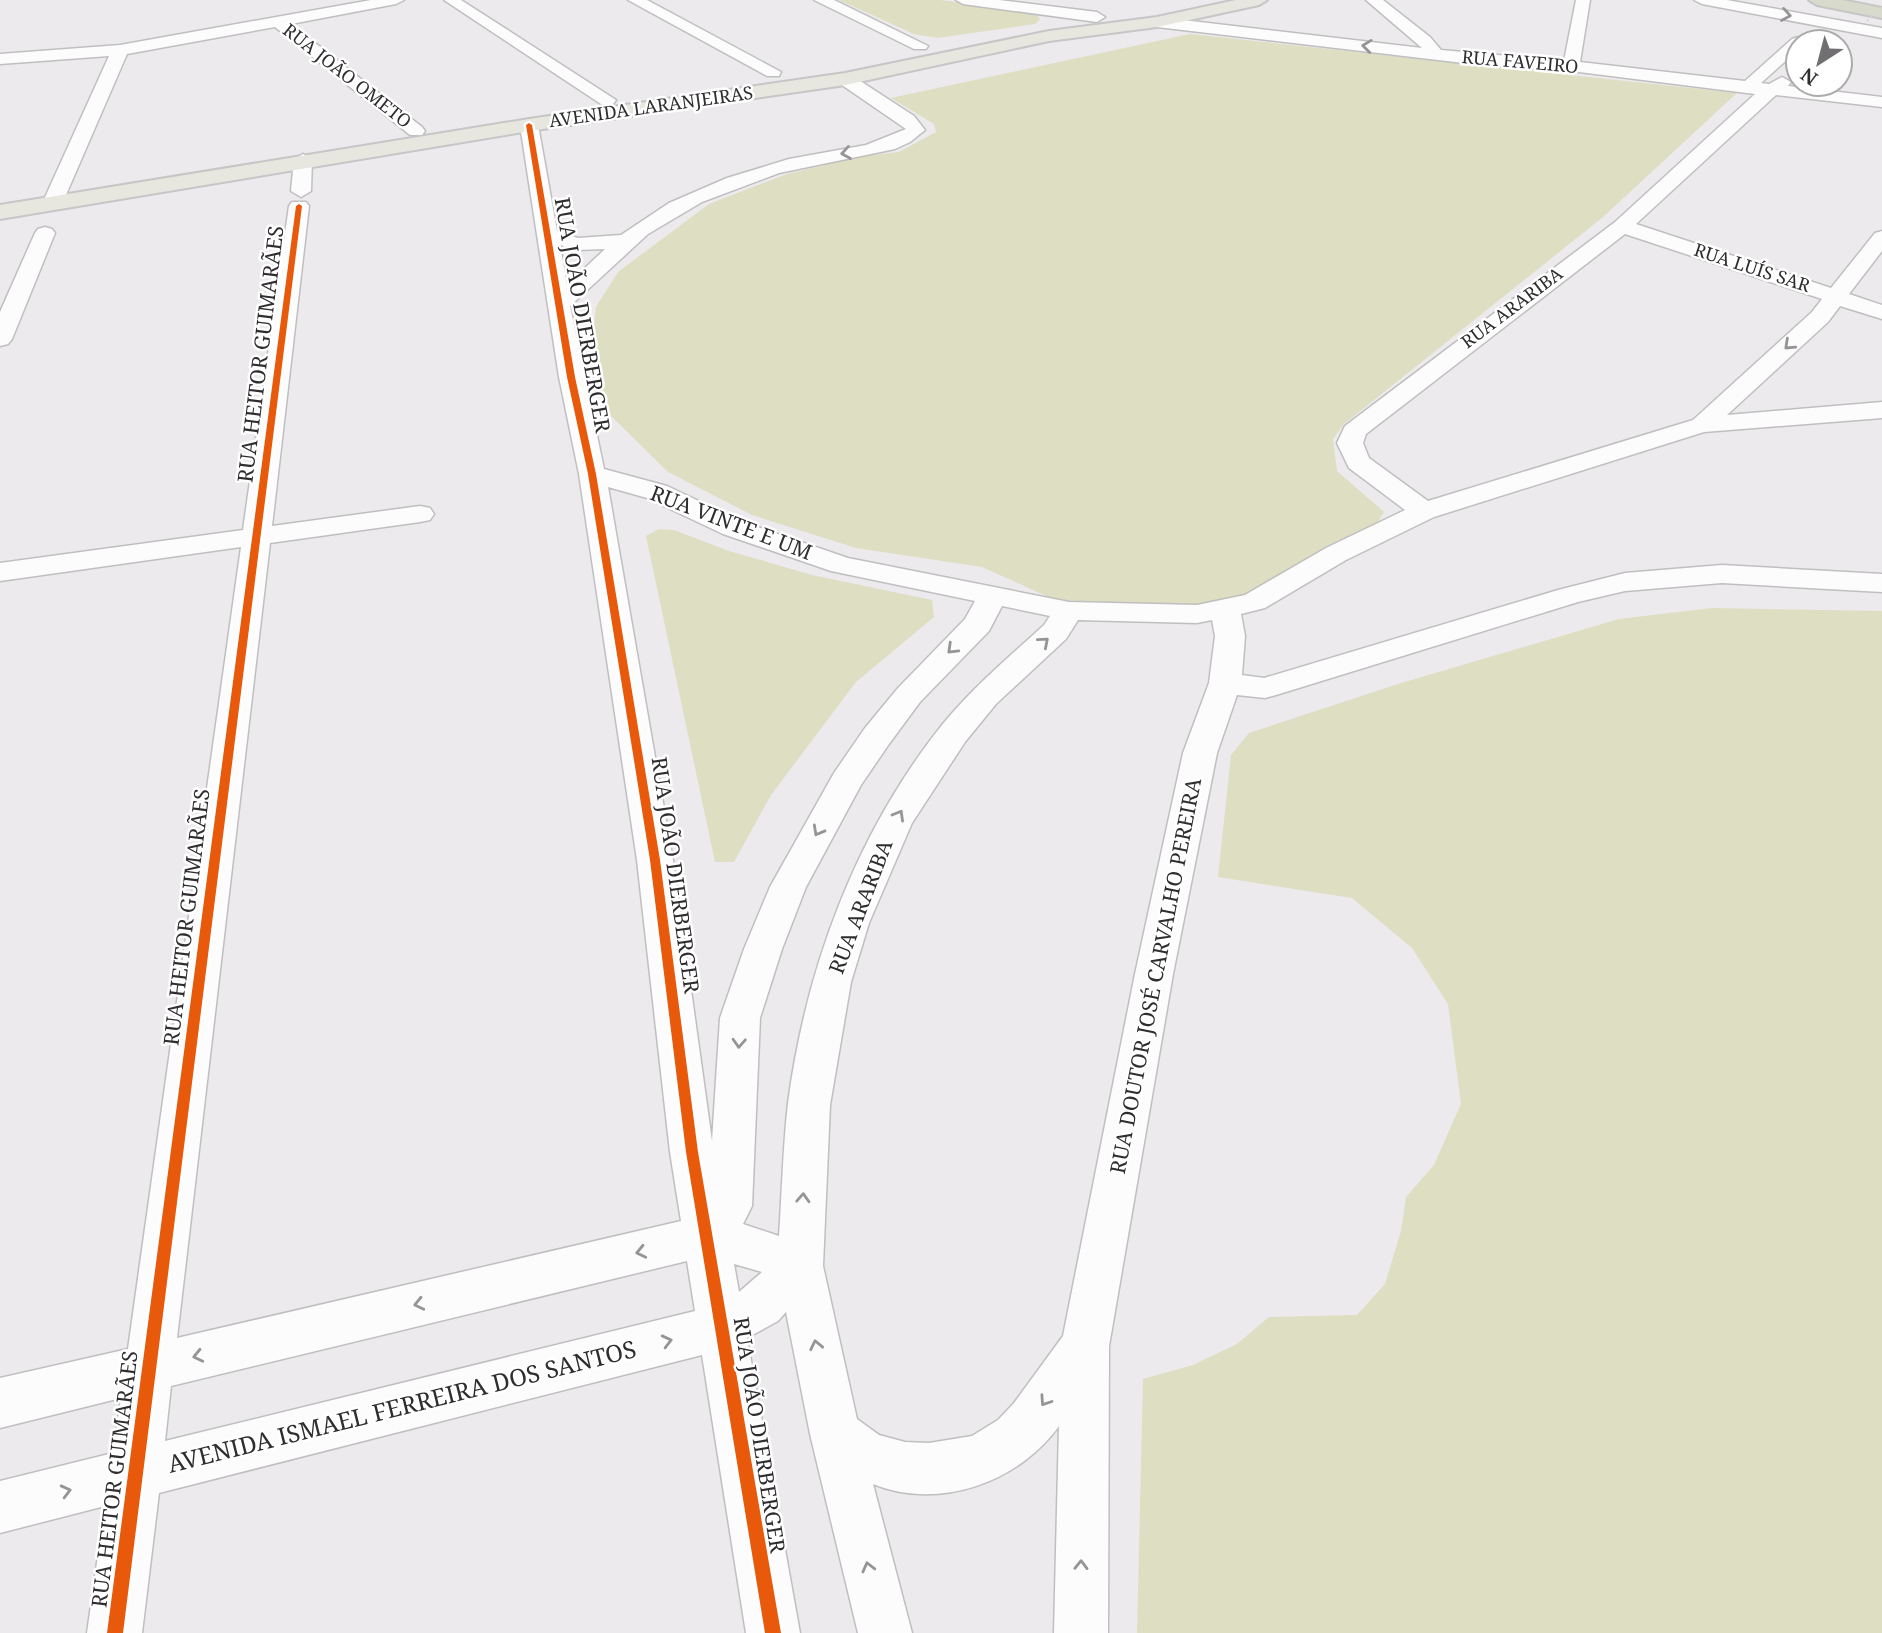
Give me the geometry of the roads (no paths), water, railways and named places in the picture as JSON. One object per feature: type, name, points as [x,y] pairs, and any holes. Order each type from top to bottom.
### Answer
[{"type":"highway","points":[[1817,0],[1874,17]]},
{"type":"highway","points":[[1872,0],[1882,4]]},
{"type":"main road","name":"AVENIDA LARANJEIRAS","points":[[0,212],[55,198],[416,131],[1196,0]]},
{"type":"main road","name":"AVENIDA LARANJEIRAS","points":[[0,201],[55,198],[528,125],[816,84],[913,67],[1049,36],[1157,22],[1259,0]]},
{"type":"main road","points":[[913,67],[933,59],[936,55],[920,46]]},
{"type":"main road","points":[[772,72],[816,84]]},
{"type":"street","points":[[0,59],[120,50],[397,0]]},
{"type":"street","points":[[451,0],[607,100]]},
{"type":"street","points":[[636,0],[772,72]]},
{"type":"street","points":[[822,0],[920,46]]},
{"type":"street","points":[[962,0],[1097,17]]},
{"type":"street","points":[[1374,0],[1424,40],[1435,54]]},
{"type":"street","points":[[1571,66],[1583,0]]},
{"type":"street","points":[[1702,0],[1882,33]]},
{"type":"street","name":"RUA JOÃO OMETO","points":[[278,21],[416,131]]},
{"type":"street","name":"RUA FAVEIRO","points":[[1157,22],[1435,54],[1571,66],[1751,96]]},
{"type":"street","name":"RUA ARARIBA","points":[[1815,28],[1822,22]]},
{"type":"street","points":[[55,198],[120,50]]},
{"type":"street","name":"RUA ARARIBA","points":[[1751,96],[1754,80],[1784,54]]},
{"type":"street","points":[[558,305],[626,241],[679,206],[773,169],[884,146],[906,139],[916,130],[908,120],[845,79]]},
{"type":"street","name":"RUA ARARIBA","points":[[1424,511],[1358,462],[1350,443],[1354,431],[1622,226],[1751,96],[1774,90],[1784,81]]},
{"type":"street","points":[[1774,90],[1882,102]]},
{"type":"street","name":"RUA JOÃO DIERBERGER","points":[[528,125],[558,305],[592,474],[656,860],[692,1152],[773,1633]]},
{"type":"street","name":"RUA HEITOR GUIMARÃES","points":[[116,1633],[303,160]]},
{"type":"street","name":"RUA LUÍS SAR","points":[[1622,226],[1882,312]]},
{"type":"street","points":[[0,339],[45,233]]},
{"type":"street","points":[[547,235],[577,244],[626,241]]},
{"type":"street","points":[[1702,425],[1820,317],[1882,237]]},
{"type":"street","points":[[1702,425],[1882,410]]},
{"type":"street","name":"RUA VINTE E UM","points":[[592,474],[657,492],[733,528],[841,565],[1069,611],[1197,614],[1254,602],[1336,554],[1424,511],[1702,425]]},
{"type":"street","points":[[0,572],[420,514]]},
{"type":"street","points":[[1225,683],[1265,688],[1625,582],[1722,574],[1882,583]]},
{"type":"street","points":[[707,1236],[730,1206],[740,1018],[763,949],[789,887],[846,781],[877,736],[909,695],[978,624],[993,596]]},
{"type":"street","name":"RUA DOUTOR JOSÉ CARVALHO PEREIRA","points":[[1081,1633],[1085,1346],[1154,974],[1200,753],[1225,683],[1230,636],[1225,608]]},
{"type":"street","name":"RUA ARARIBA","points":[[800,1266],[809,1105],[831,982],[849,923],[878,856],[923,775],[985,697],[1055,632],[1069,611]]},
{"type":"street","points":[[0,1403],[707,1236],[762,1250],[800,1266],[835,1434],[885,1633]]},
{"type":"street","name":"AVENIDA ISMAEL FERREIRA DOS SANTOS","points":[[0,1507],[722,1327],[761,1305],[800,1266]]},
{"type":"street","name":"RUA DOUTOR JOSÉ CARVALHO PEREIRA","points":[[835,1434],[861,1453],[892,1465],[924,1470],[957,1467],[985,1457],[1011,1441],[1032,1421],[1085,1346]]}]
